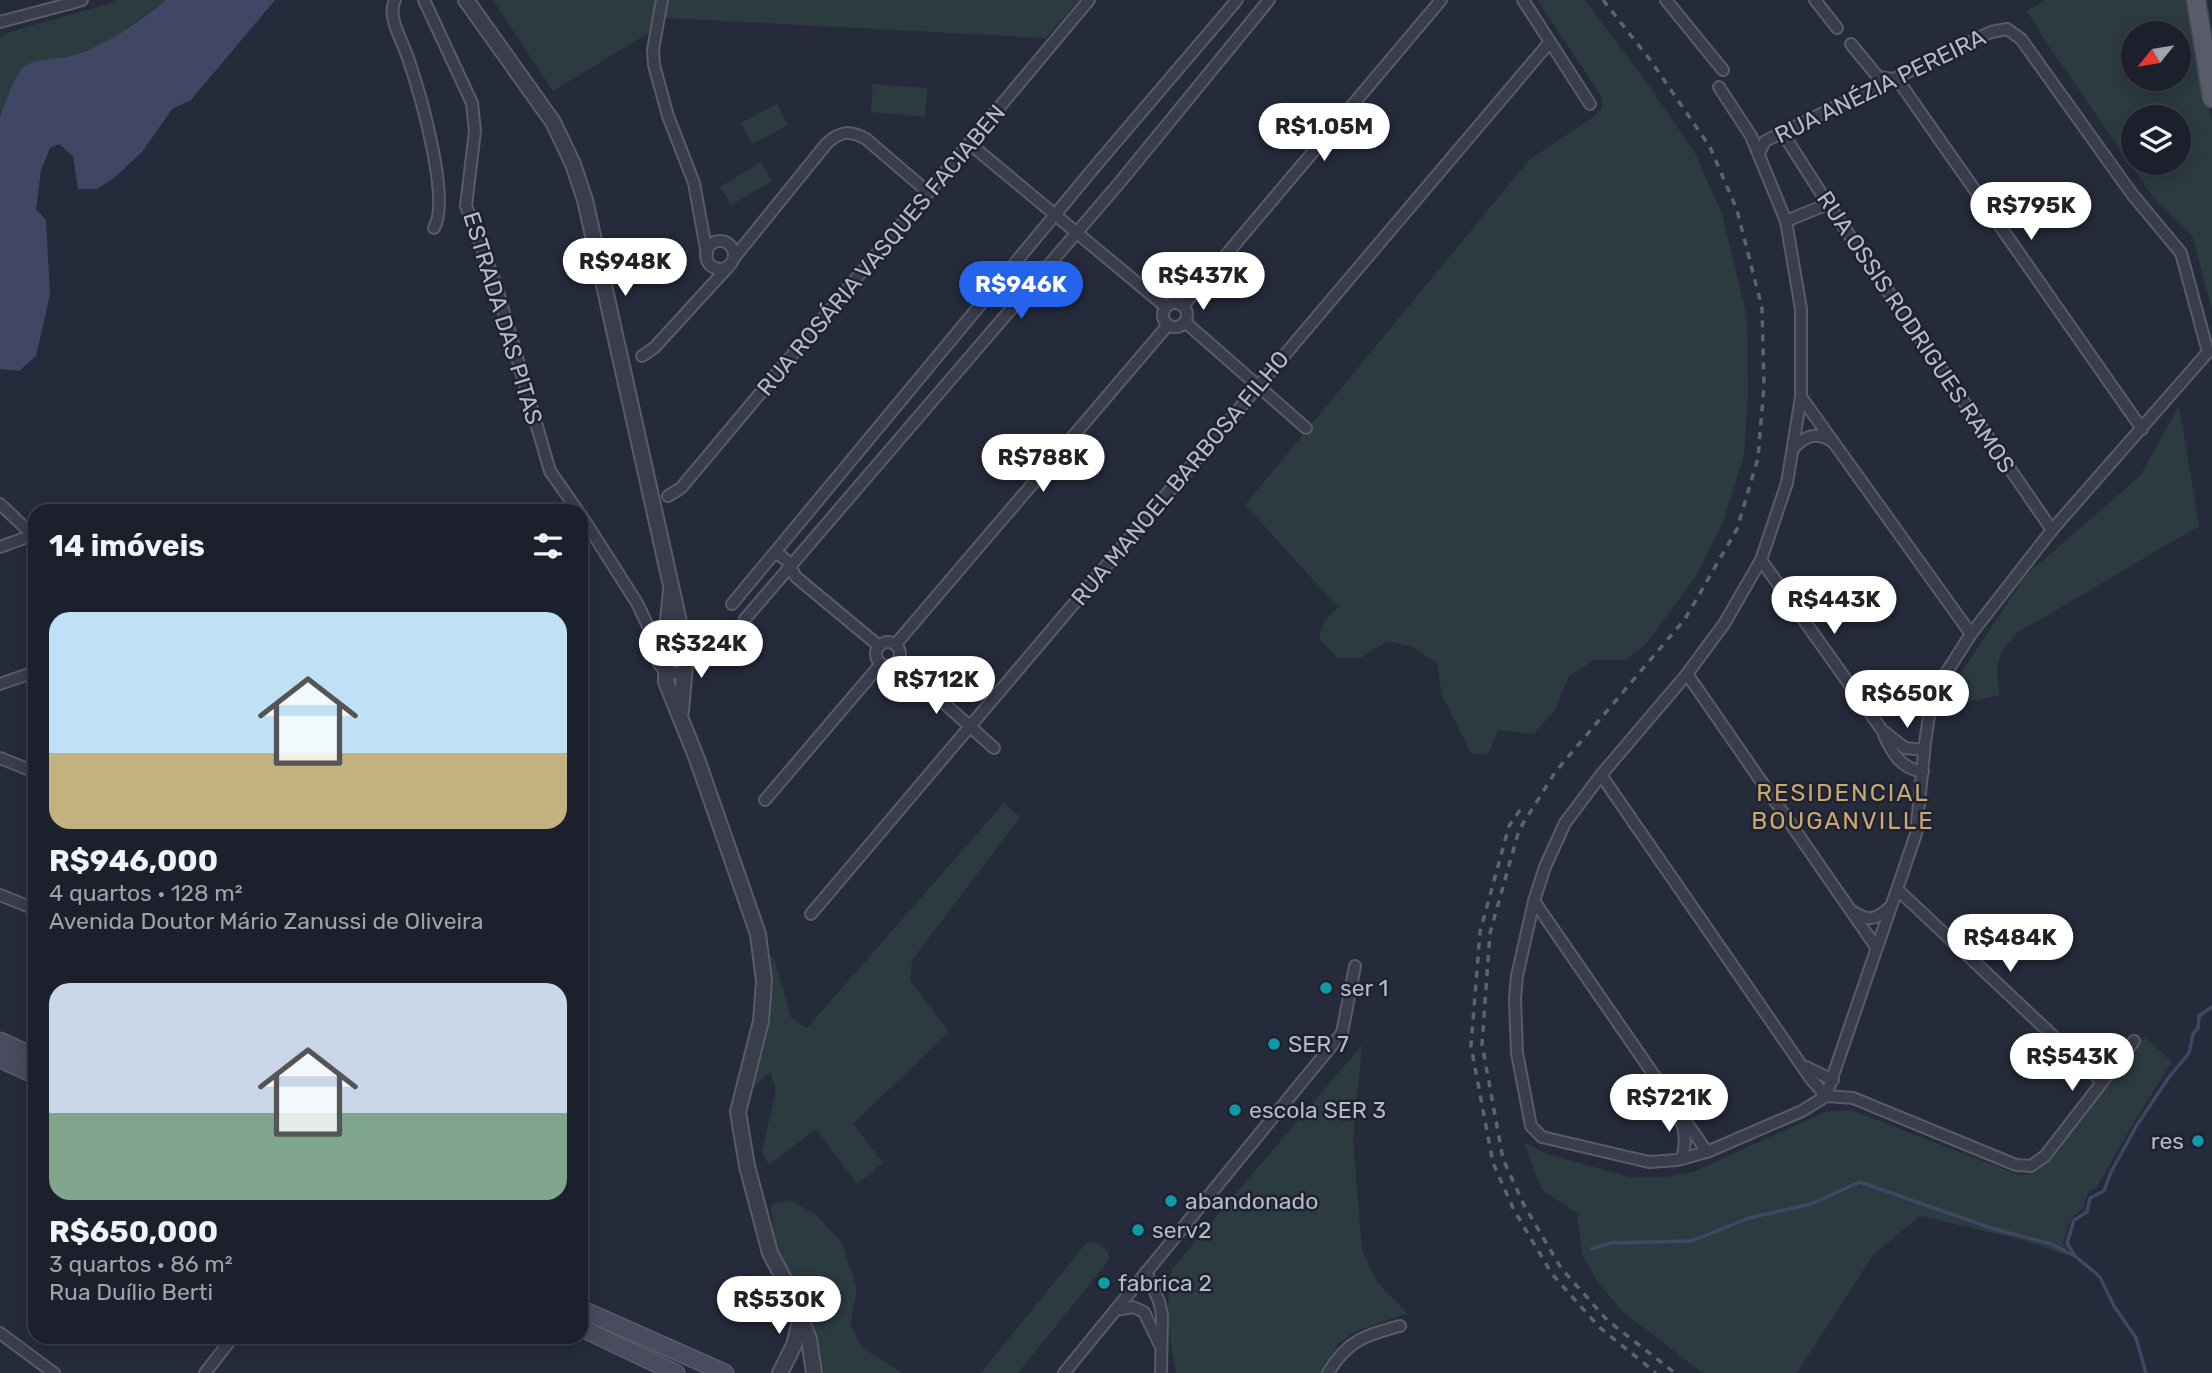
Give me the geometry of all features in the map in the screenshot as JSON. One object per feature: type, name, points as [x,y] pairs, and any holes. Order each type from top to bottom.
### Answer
[{"type":"main road","points":[[2197,7],[2212,56]]},
{"type":"main road","points":[[2197,7],[2212,97]]},
{"type":"main road","points":[[0,1041],[28,1053]]},
{"type":"main road","points":[[0,1059],[28,1072]]},
{"type":"main road","points":[[588,1311],[725,1373]]},
{"type":"main road","points":[[588,1331],[676,1373]]},
{"type":"street","points":[[0,22],[82,0]]},
{"type":"street","points":[[396,0],[392,6],[393,15],[410,62],[427,123],[437,176],[440,202],[439,219],[434,228]]},
{"type":"street","name":"ESTRADA DAS PITAS","points":[[424,0],[472,103],[475,131],[466,206],[495,282],[550,471],[573,504]]},
{"type":"street","points":[[466,0],[553,122],[573,164],[585,200],[684,644],[680,719]]},
{"type":"street","points":[[472,0],[497,41]]},
{"type":"street","points":[[662,0],[653,50],[654,65],[668,116],[694,183],[709,273],[706,289]]},
{"type":"street","name":"RUA ROSÁRIA VASQUES FACIABEN","points":[[668,496],[681,488],[1089,0]]},
{"type":"street","points":[[732,604],[1237,0]]},
{"type":"street","points":[[746,619],[784,577],[794,572],[1269,0]]},
{"type":"street","points":[[1183,306],[1441,0]]},
{"type":"street","points":[[1523,0],[1590,104]]},
{"type":"street","points":[[1666,0],[1723,70]]},
{"type":"street","points":[[1815,0],[1837,28]]},
{"type":"street","name":"RUA ANÉZIA PEREIRA","points":[[1759,153],[1765,141],[1782,132],[1991,32],[2007,29],[2021,39],[2132,194],[2181,253],[2208,352],[2142,429]]},
{"type":"street","name":"RUA MANOEL BARBOSA FILHO","points":[[811,914],[1549,43]]},
{"type":"street","points":[[1719,87],[1751,136],[1786,221],[1801,309],[1801,397],[1787,483],[1761,560],[1724,624],[1687,674],[1601,775],[1564,824],[1534,901],[1517,976],[1515,999],[1517,1053],[1531,1126],[1542,1137],[1649,1162],[1707,1152],[1802,1111],[1826,1096],[1916,834],[1932,695],[1971,635],[2052,530],[2142,429],[1902,86],[1894,79],[1878,77],[1850,44]]},
{"type":"street","name":"RUA OSSIS RODRIGUES RAMOS","points":[[1782,132],[1828,204],[2052,530]]},
{"type":"street","points":[[642,356],[654,348],[731,262],[837,134],[854,133],[866,139],[928,192]]},
{"type":"street","points":[[970,144],[1166,307]]},
{"type":"street","points":[[1786,221],[1828,204]]},
{"type":"street","points":[[702,219],[708,233],[733,249],[731,262]]},
{"type":"street","points":[[707,256],[710,246],[722,242],[737,243],[750,236]]},
{"type":"street","points":[[707,256],[716,268],[731,262]]},
{"type":"street","points":[[1175,303],[1183,306],[1187,315],[1185,322],[1178,327],[1168,325],[1163,316],[1166,307],[1175,303]]},
{"type":"street","points":[[1185,322],[1306,428]]},
{"type":"street","points":[[895,645],[1168,325]]},
{"type":"street","points":[[1801,397],[1971,635]]},
{"type":"street","points":[[1792,450],[1801,440],[1811,435],[1824,436],[1835,443]]},
{"type":"street","points":[[0,504],[28,530]]},
{"type":"street","points":[[588,526],[637,603],[649,628],[659,664],[670,674],[684,674]]},
{"type":"street","points":[[0,547],[28,538]]},
{"type":"street","points":[[771,558],[781,556],[794,572],[878,646]]},
{"type":"street","points":[[771,558],[777,574],[784,577]]},
{"type":"street","points":[[1761,560],[1882,730],[1897,759],[1906,767],[1923,772]]},
{"type":"street","points":[[671,591],[664,671],[666,682],[697,759],[758,934],[764,981],[761,1021],[738,1112],[747,1166],[770,1252],[809,1339],[814,1373]]},
{"type":"street","points":[[649,628],[666,639],[684,644]]},
{"type":"street","points":[[886,642],[895,645],[900,654],[898,662],[891,666],[880,665],[875,655],[878,646],[886,642]]},
{"type":"street","points":[[898,662],[994,748]]},
{"type":"street","points":[[765,800],[880,665]]},
{"type":"street","points":[[0,684],[28,674]]},
{"type":"street","points":[[1687,674],[1876,947]]},
{"type":"street","points":[[1882,730],[1905,748],[1924,750]]},
{"type":"street","points":[[0,758],[28,769]]},
{"type":"street","points":[[1601,775],[1811,1079],[1826,1096],[1853,1098],[2016,1165],[2031,1166],[2045,1156],[2134,1041]]},
{"type":"street","points":[[1898,890],[2101,1081]]},
{"type":"street","points":[[0,895],[28,906]]},
{"type":"street","points":[[1534,901],[1707,1152]]},
{"type":"street","points":[[1849,908],[1863,918],[1871,919],[1880,916],[1891,906]]},
{"type":"street","points":[[1064,1373],[1342,1033],[1355,966]]},
{"type":"street","points":[[1799,1061],[1809,1070],[1833,1080]]},
{"type":"street","points":[[1679,1110],[1685,1132],[1682,1158]]},
{"type":"street","points":[[1146,1272],[1162,1315],[1161,1373]]},
{"type":"street","points":[[1115,1310],[1133,1307],[1144,1312],[1160,1345]]},
{"type":"street","points":[[780,1373],[788,1360],[800,1321]]},
{"type":"street","points":[[1328,1373],[1349,1345],[1369,1334],[1400,1326]]},
{"type":"street","points":[[0,1333],[54,1373]]},
{"type":"street","points":[[205,1373],[228,1344]]},
{"type":"street","points":[[769,1373],[788,1360]]},
{"type":"shaded area","points":[[115,0],[166,0],[114,38],[72,57],[38,60],[0,117],[0,38],[9,32]]},
{"type":"shaded area","points":[[493,0],[1079,0],[1046,38],[654,16],[652,31],[553,91]]},
{"type":"shaded area","points":[[1537,0],[1585,0],[1643,77],[1695,153],[1722,214],[1747,318],[1748,394],[1744,454],[1725,517],[1698,573],[1646,644],[1626,660],[1594,660],[1569,676],[1554,712],[1533,734],[1498,730],[1488,755],[1471,753],[1442,695],[1437,663],[1412,647],[1388,641],[1360,658],[1338,658],[1319,639],[1324,622],[1338,607],[1245,505],[1529,160],[1592,118],[1602,108],[1602,97]]},
{"type":"shaded area","points":[[2045,0],[2191,0],[2212,122],[2212,309],[2192,235],[2153,197],[2138,175],[2191,175],[2191,105],[2121,105],[2121,151],[2027,11]]},
{"type":"shaded area","points":[[873,84],[927,88],[925,117],[871,112]]},
{"type":"shaded area","points":[[777,104],[788,125],[752,144],[741,123]]},
{"type":"shaded area","points":[[761,162],[772,181],[731,205],[720,187]]},
{"type":"shaded area","points":[[2179,406],[2199,526],[2017,633],[1999,661],[2000,695],[1937,709],[2027,574],[2140,476]]},
{"type":"shaded area","points":[[1004,803],[1020,817],[912,960],[910,980],[949,1032],[853,1124],[883,1163],[857,1184],[816,1129],[769,1165],[762,1152],[776,1089],[770,1072],[748,1093],[762,1047],[769,1001],[765,956],[774,957],[791,1018],[807,1028]]},
{"type":"shaded area","points":[[2145,1037],[2172,1062],[2097,1187],[2088,1192],[2084,1208],[2070,1223],[2063,1243],[2070,1256],[2014,1238],[1920,1216],[1873,1255],[1797,1373],[1703,1373],[1622,1311],[1598,1282],[1582,1254],[1577,1213],[1542,1190],[1523,1142],[1544,1153],[1629,1177],[1667,1177],[1695,1171],[1825,1112],[1851,1110],[2019,1175],[2035,1173],[2052,1159]]},
{"type":"shaded area","points":[[1362,1045],[1353,1139],[1362,1250],[1377,1282],[1407,1313],[1354,1332],[1338,1344],[1320,1373],[1176,1373],[1169,1321],[1172,1269]]},
{"type":"shaded area","points":[[790,1200],[816,1215],[842,1243],[857,1289],[850,1324],[863,1348],[902,1373],[820,1373],[775,1252],[771,1205]]},
{"type":"shaded area","points":[[1087,1242],[1101,1244],[1108,1252],[1109,1260],[1018,1373],[981,1373]]},
{"type":"water","points":[[166,0],[275,0],[191,100],[172,109],[142,152],[114,178],[97,189],[78,189],[73,156],[59,144],[50,148],[41,170],[36,209],[46,220],[50,295],[36,356],[19,371],[0,369],[0,117],[13,84],[23,68],[29,64],[75,55],[100,45]]},
{"type":"waterway","points":[[2146,1373],[2136,1338],[2114,1306],[2100,1277],[2075,1256],[2067,1243],[2074,1220],[2087,1212],[2090,1198],[2104,1191],[2111,1172],[2137,1125],[2169,1077],[2189,1053],[2193,1034],[2198,1028],[2199,1016],[2212,1007]]},
{"type":"waterway","points":[[1591,1249],[1611,1243],[1692,1241],[1749,1218],[1811,1204],[1860,1182],[1991,1228],[2051,1244],[2075,1256]]},
{"type":"railway","points":[[1603,0],[1651,61],[1710,147],[1737,210],[1762,308],[1764,386],[1758,458],[1737,529],[1685,619],[1556,771],[1519,830],[1490,933],[1482,1044],[1503,1159],[1524,1205],[1561,1268],[1607,1320],[1675,1373]]},
{"type":"railway","points":[[1520,810],[1509,826],[1480,932],[1471,1046],[1493,1163],[1514,1210],[1552,1274],[1599,1327],[1656,1373]]},
{"type":"place","name":"ser 1","points":[[1326,988]]},
{"type":"place","name":"SER 7","points":[[1274,1044]]},
{"type":"place","name":"escola SER 3","points":[[1235,1110]]},
{"type":"place","name":"res","points":[[2198,1141]]},
{"type":"place","name":"abandonado","points":[[1171,1201]]},
{"type":"place","name":"serv2","points":[[1138,1230]]},
{"type":"place","name":"fabrica 2","points":[[1104,1283]]},
{"type":"district","name":"RESIDENCIAL BOUGANVILLE","points":[[1843,807]]}]
